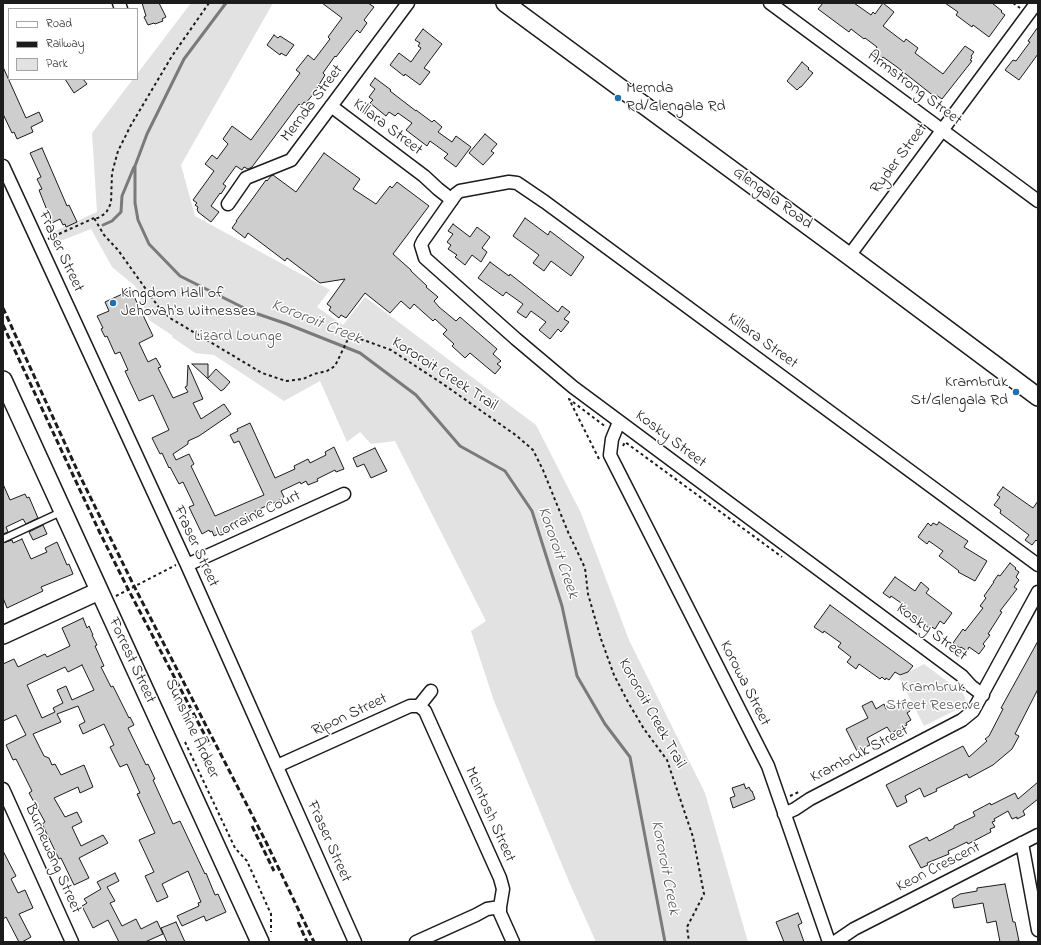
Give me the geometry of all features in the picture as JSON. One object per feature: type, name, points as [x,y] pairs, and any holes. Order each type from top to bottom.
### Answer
[{"type":"street","name":"Mernda Street","points":[[228,204],[246,178],[291,160],[408,3]]},
{"type":"street","name":"Glengala Road","points":[[505,3],[1038,397]]},
{"type":"street","name":"Armstrong Street","points":[[770,3],[1038,201]]},
{"type":"street","name":"Ryder Street","points":[[849,256],[1033,7]]},
{"type":"street","name":"Killara Street","points":[[331,106],[424,176],[438,189],[454,197],[467,189],[509,182],[517,183],[524,187],[1038,565]]},
{"type":"street","name":"Fraser Street","points":[[3,166],[186,563],[354,942]]},
{"type":"street","name":"Kosky Street","points":[[454,197],[421,245],[425,258],[573,387],[621,433],[984,692]]},
{"type":"street","name":"Forrest Street","points":[[3,380],[63,511],[107,594],[266,940]]},
{"type":"street","points":[[615,450],[621,433]]},
{"type":"street","name":"Korowa Street","points":[[615,450],[613,461],[768,766],[830,940]]},
{"type":"street","name":"Lorraine Court","points":[[186,563],[344,494]]},
{"type":"street","name":"Krambruk Street","points":[[783,809],[806,794],[962,720],[973,711],[1038,592]]},
{"type":"street","points":[[3,635],[107,594]]},
{"type":"street","points":[[419,706],[431,691]]},
{"type":"street","name":"Ripon Street","points":[[277,766],[410,706],[419,706]]},
{"type":"street","name":"McIntosh Street","points":[[419,706],[425,711],[500,878],[503,889],[500,910]]},
{"type":"street","name":"Burnewang Street","points":[[3,789],[72,942]]},
{"type":"street","name":"Keon Crescent","points":[[830,940],[1038,835]]},
{"type":"street","points":[[1022,843],[1038,929]]},
{"type":"street","points":[[416,942],[476,916],[500,910],[513,942]]},
{"type":"lane","points":[[3,539],[63,511]]},
{"type":"path","points":[[38,244],[94,218],[98,218],[106,213],[111,203],[112,173],[118,151],[131,125],[172,56],[209,3]]},
{"type":"path","name":"Kororoit Creek Trail","points":[[94,218],[104,235],[118,250],[160,308],[170,318],[262,373],[286,381],[303,379],[314,374],[327,371],[335,366],[349,337],[358,338],[391,350],[443,384],[517,436],[533,450],[585,568],[588,594],[601,639],[614,675],[644,729],[667,760],[690,830],[704,894],[687,927],[689,942]]},
{"type":"path","points":[[601,463],[569,399],[621,433],[785,560]]},
{"type":"path","points":[[615,450],[621,433]]},
{"type":"path","points":[[107,594],[186,563]]},
{"type":"path","name":"Sunshine Ardeer","points":[[182,736],[234,848],[247,861],[271,914],[271,932],[266,940]]},
{"type":"path","points":[[787,790],[790,796],[806,794]]},
{"type":"green space","name":"Lizard Lounge","points":[[191,3],[273,3],[181,165],[195,216],[330,290],[317,307],[343,325],[365,297],[536,425],[581,513],[629,640],[705,793],[748,942],[596,942],[570,884],[494,701],[471,631],[486,621],[395,441],[371,444],[360,432],[347,442],[320,381],[284,401],[214,355],[195,353],[172,337],[173,336],[149,320],[135,286],[112,267],[91,229],[58,242],[55,231],[97,212],[92,133],[132,80],[138,80],[138,73]]},
{"type":"green space","name":"Krambruk Street Reserve","points":[[924,664],[963,693],[966,700],[962,707],[924,726],[899,677]]},
{"type":"building","points":[[142,3],[159,3],[166,17],[162,19],[163,21],[148,25],[144,17],[146,16]]},
{"type":"building","points":[[322,3],[368,3],[374,7],[364,20],[367,23],[360,33],[357,30],[336,57],[335,56],[323,73],[325,75],[314,93],[306,103],[304,102],[301,106],[299,104],[252,167],[248,169],[244,167],[242,170],[236,166],[223,184],[226,186],[221,194],[220,193],[211,206],[219,212],[211,222],[198,212],[198,207],[195,205],[197,203],[193,200],[214,171],[205,164],[212,155],[217,159],[228,144],[223,139],[232,126],[251,140],[300,73],[296,70],[308,55],[314,60],[330,39],[328,37],[342,18]]},
{"type":"building","points":[[823,3],[854,3],[871,15],[873,12],[875,14],[883,3],[894,12],[883,26],[904,42],[906,39],[918,48],[915,53],[943,74],[965,46],[974,52],[970,60],[972,61],[942,99],[936,95],[935,97],[883,57],[881,59],[873,53],[877,47],[851,29],[849,32],[818,9]]},
{"type":"building","points":[[945,3],[992,3],[1005,15],[989,37],[956,15],[958,12]]},
{"type":"building","points":[[1038,27],[1038,54],[1019,80],[1005,70],[1013,60],[1016,61],[1030,42],[1028,41]]},
{"type":"building","points":[[423,29],[442,44],[424,68],[430,72],[420,85],[405,74],[404,76],[390,65],[399,53],[411,62],[421,48],[418,46],[420,43],[415,40]]},
{"type":"building","points":[[274,35],[278,38],[280,36],[294,45],[286,56],[281,53],[280,55],[267,45]]},
{"type":"building","points":[[802,62],[813,73],[797,90],[787,81]]},
{"type":"building","points":[[3,67],[26,118],[39,112],[43,121],[31,127],[33,132],[17,139],[14,132],[12,133],[3,114]]},
{"type":"building","points":[[375,78],[416,111],[432,122],[434,120],[442,127],[438,132],[452,142],[456,136],[471,147],[456,167],[444,158],[448,154],[430,141],[427,146],[406,130],[412,123],[398,113],[395,116],[389,112],[386,116],[370,103],[373,100],[369,97],[375,89],[370,85]]},
{"type":"building","points":[[66,80],[84,80],[87,84],[74,93]]},
{"type":"building","points":[[485,134],[497,144],[491,151],[494,153],[483,165],[469,153]]},
{"type":"building","points":[[42,148],[67,206],[69,205],[77,222],[66,227],[60,219],[52,223],[39,190],[42,189],[37,179],[41,177],[30,153]]},
{"type":"building","points":[[324,153],[360,179],[353,189],[376,204],[390,186],[392,188],[397,182],[429,206],[393,254],[438,297],[434,301],[439,307],[456,321],[460,317],[497,349],[493,354],[501,361],[497,364],[501,367],[495,374],[470,353],[465,358],[452,346],[454,344],[443,334],[447,330],[435,319],[433,321],[414,304],[410,309],[401,301],[390,313],[365,293],[346,318],[341,315],[339,318],[329,310],[331,307],[327,304],[345,279],[320,283],[287,258],[285,261],[248,233],[245,238],[232,228],[266,180],[267,181],[273,175],[296,192]]},
{"type":"building","points":[[525,218],[548,235],[550,231],[584,257],[571,276],[551,261],[544,271],[533,263],[539,255],[513,236]]},
{"type":"building","points":[[453,224],[470,237],[477,227],[490,237],[482,248],[487,252],[481,262],[472,255],[465,265],[455,257],[457,255],[448,249],[451,245],[447,242],[453,234],[448,231]]},
{"type":"building","points":[[490,262],[509,276],[510,274],[558,312],[562,306],[570,312],[564,319],[569,322],[561,332],[558,329],[550,339],[539,330],[546,322],[531,311],[526,318],[517,312],[523,304],[506,292],[503,296],[478,278]]},
{"type":"building","points":[[131,290],[153,336],[139,343],[148,362],[156,358],[161,367],[158,368],[173,398],[188,392],[185,387],[187,386],[188,365],[203,399],[193,403],[201,419],[224,404],[231,414],[199,436],[188,441],[188,444],[173,454],[176,460],[189,454],[194,464],[191,466],[215,516],[264,495],[239,441],[234,443],[230,435],[238,431],[237,429],[250,423],[275,478],[295,469],[294,466],[308,459],[310,463],[326,455],[325,452],[334,447],[344,469],[336,472],[335,470],[317,479],[318,481],[308,485],[306,481],[301,484],[300,482],[281,491],[284,497],[280,500],[255,511],[256,514],[228,527],[229,529],[225,531],[214,536],[212,531],[210,532],[209,530],[202,534],[189,507],[194,505],[183,482],[179,484],[152,438],[169,430],[153,395],[139,401],[125,371],[128,370],[120,352],[115,354],[107,336],[105,337],[101,329],[103,328],[97,316],[109,311],[105,302]]},
{"type":"building","points":[[192,364],[208,364],[208,378],[216,369],[230,382],[221,391]]},
{"type":"building","points":[[375,448],[387,471],[371,478],[364,464],[357,467],[353,458]]},
{"type":"building","points":[[3,484],[10,500],[25,494],[27,498],[29,497],[38,518],[26,524],[23,519],[6,527],[8,532],[3,534]]},
{"type":"building","points":[[1003,487],[1033,508],[1038,501],[1038,542],[1036,540],[1032,545],[1025,540],[1029,535],[1000,513],[1001,510],[994,505],[1000,497],[997,495]]},
{"type":"building","points":[[939,522],[968,541],[964,547],[987,561],[975,581],[958,572],[959,571],[939,556],[943,551],[929,541],[927,544],[918,537],[928,523],[931,526],[933,523],[937,525]]},
{"type":"building","points":[[43,525],[47,534],[33,540],[29,532]]},
{"type":"building","points":[[22,539],[31,559],[47,552],[45,548],[57,542],[67,565],[69,564],[73,574],[41,587],[43,591],[7,608],[3,598],[3,543],[12,540],[13,543]]},
{"type":"building","points":[[1010,563],[1019,572],[1016,577],[1019,580],[1014,587],[1017,589],[1000,611],[1002,612],[988,634],[990,635],[983,644],[985,646],[979,654],[969,647],[967,651],[961,647],[960,648],[953,643],[963,629],[965,631],[983,608],[980,606],[986,598],[984,596],[998,575],[1000,576]]},
{"type":"building","points":[[895,577],[915,591],[921,582],[929,589],[926,593],[952,613],[944,624],[940,621],[935,629],[930,626],[929,628],[902,608],[904,605],[891,596],[890,598],[883,593]]},
{"type":"building","points":[[830,605],[913,666],[908,672],[900,675],[895,672],[889,680],[886,678],[885,680],[882,677],[880,679],[859,664],[856,669],[847,662],[851,657],[838,647],[841,643],[824,631],[823,633],[814,627]]},
{"type":"building","points":[[83,618],[87,628],[89,626],[97,645],[95,646],[104,666],[101,667],[134,725],[128,728],[146,765],[148,764],[155,779],[153,780],[173,824],[180,821],[205,874],[206,873],[215,895],[218,894],[226,912],[206,921],[204,916],[182,926],[177,916],[199,906],[198,903],[201,902],[188,871],[162,884],[168,897],[157,902],[145,876],[154,872],[139,840],[155,833],[137,794],[140,793],[127,764],[120,767],[110,747],[114,745],[104,724],[83,734],[79,725],[85,722],[78,706],[57,714],[61,722],[33,734],[44,756],[49,758],[52,765],[55,764],[61,775],[84,765],[93,787],[80,793],[78,787],[54,798],[65,817],[77,812],[82,822],[72,827],[81,846],[103,835],[108,843],[79,858],[89,878],[74,885],[61,858],[59,859],[42,824],[45,822],[29,793],[32,791],[16,759],[13,760],[6,745],[26,735],[16,715],[3,721],[3,664],[14,659],[18,667],[45,654],[47,657],[70,646],[62,628]],"holes":[[[82,665],[94,690],[72,700],[66,686],[57,690],[63,703],[53,708],[55,712],[42,718],[27,685],[65,667],[68,672]]]},
{"type":"building","points":[[1038,641],[1038,689],[1015,734],[1019,736],[1012,749],[993,765],[969,778],[967,774],[936,789],[937,791],[924,797],[920,788],[905,796],[907,802],[897,807],[886,785],[963,746],[969,757],[987,741],[985,739],[989,736],[1003,709],[1001,708]]},
{"type":"building","points":[[905,700],[910,711],[907,713],[911,720],[906,723],[907,725],[891,733],[887,727],[867,738],[870,745],[857,751],[846,729],[868,718],[862,706],[872,701],[876,709],[884,704],[886,709]]},
{"type":"building","points":[[1038,782],[1038,799],[1023,811],[1025,815],[1017,819],[1017,817],[1012,819],[1008,811],[994,819],[995,821],[992,822],[995,827],[990,829],[991,832],[968,844],[967,842],[948,851],[949,854],[927,863],[928,865],[921,868],[909,846],[927,837],[929,841],[954,828],[954,826],[975,816],[973,812],[990,803],[991,805],[1015,793],[1018,799]]},
{"type":"building","points":[[744,784],[746,789],[749,787],[752,791],[755,799],[733,808],[730,798],[735,796],[732,788]]},
{"type":"building","points":[[3,851],[16,876],[11,879],[18,893],[25,890],[33,908],[19,914],[31,937],[22,942],[19,942],[6,917],[3,919]]},
{"type":"building","points":[[115,873],[119,881],[107,887],[115,901],[110,903],[122,926],[136,919],[141,929],[157,921],[163,934],[145,942],[119,942],[108,920],[93,928],[82,906],[87,903],[84,899],[101,889],[97,882]]},
{"type":"building","points":[[1005,884],[1013,922],[1015,922],[1019,941],[1000,942],[996,921],[987,923],[983,903],[954,908],[952,899],[960,894],[977,891],[977,888]]},
{"type":"building","points":[[798,913],[802,923],[798,925],[804,942],[784,942],[776,922]]},
{"type":"building","points":[[176,922],[185,942],[167,942],[161,928]]},
{"type":"waterway","name":"Kororoit Creek","points":[[226,3],[184,59],[147,134],[135,166],[135,203],[138,220],[149,244],[180,276],[252,312],[287,324],[360,353],[416,395],[460,446],[505,471],[532,511],[562,606],[577,676],[605,724],[630,757],[665,942]]},
{"type":"waterway","points":[[103,225],[112,221],[121,212],[122,196],[134,167]]},
{"type":"railway","points":[[3,308],[78,472],[134,586],[266,842],[314,942]]},
{"type":"railway","points":[[3,325],[100,533],[210,745]]},
{"type":"railway","points":[[252,826],[274,871]]},
{"type":"railway","points":[[298,922],[307,942]]},
{"type":"place","name":"Mernda Rd/Glengala Rd","points":[[618,98]]},
{"type":"place","name":"Kingdom Hall of Jehovah's Witnesses","points":[[113,303]]},
{"type":"place","name":"Krambruk St/Glengala Rd","points":[[1016,392]]}]
